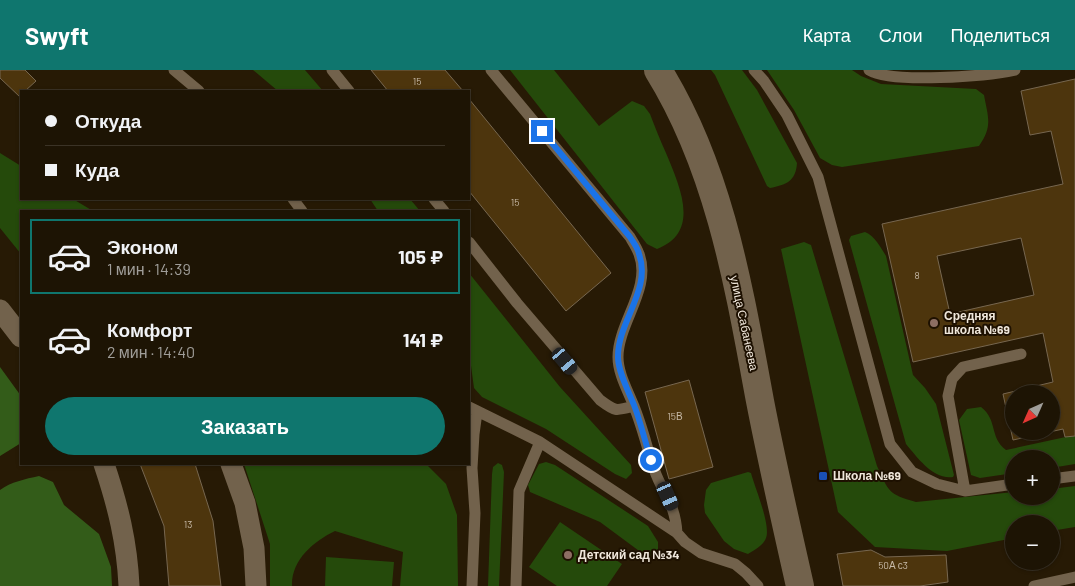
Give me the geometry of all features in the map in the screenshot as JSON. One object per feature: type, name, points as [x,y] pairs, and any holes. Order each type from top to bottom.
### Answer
[{"type":"street","name":"улица Сабанеева","points":[[658,70],[691,135],[717,204],[741,302],[776,482],[800,586]]},
{"type":"street","points":[[0,310],[20,336]]},
{"type":"street","points":[[104,465],[118,507],[128,556],[129,586]]},
{"type":"street","points":[[231,465],[247,512],[254,548],[256,586]]},
{"type":"lane","points":[[174,70],[198,90]]},
{"type":"lane","points":[[332,70],[348,90]]},
{"type":"lane","points":[[492,70],[630,237],[639,253],[642,268],[638,292],[620,340],[618,357],[620,371],[634,406],[655,472],[673,507],[677,533]]},
{"type":"lane","points":[[754,70],[764,81],[787,115],[818,178],[890,444],[912,472],[937,484],[965,490],[1005,485]]},
{"type":"lane","points":[[869,70],[878,75],[928,78],[994,74],[1015,70]]},
{"type":"lane","points":[[435,200],[443,210]]},
{"type":"lane","points":[[470,243],[523,310],[600,400],[618,411],[634,406]]},
{"type":"lane","points":[[965,490],[948,396],[952,379],[963,367],[1021,354]]},
{"type":"lane","points":[[472,586],[475,513],[472,468],[473,409],[540,442],[677,533],[701,553],[735,564],[758,586]]},
{"type":"lane","points":[[516,586],[519,491],[540,442]]},
{"type":"lane","points":[[1060,478],[1075,476]]},
{"type":"lane","points":[[1034,586],[1075,577]]},
{"type":"green space","points":[[253,70],[305,70],[322,90],[277,90]]},
{"type":"green space","points":[[510,70],[554,70],[599,126],[632,101],[644,106],[650,114],[681,193],[683,220],[679,231],[671,241],[657,249],[647,244]]},
{"type":"green space","points":[[711,70],[742,70],[757,90],[797,163],[795,174],[785,184],[770,188],[767,186]]},
{"type":"green space","points":[[767,70],[852,70],[881,84],[976,89],[984,95],[988,127],[979,146],[842,167],[832,165],[820,158],[794,110]]},
{"type":"green space","points":[[0,153],[20,165],[20,200],[75,200],[91,210],[20,210],[20,253],[0,228]]},
{"type":"green space","points":[[371,200],[411,200],[419,210],[377,210]]},
{"type":"green space","points":[[865,232],[875,239],[886,256],[913,375],[936,404],[953,477],[939,475],[932,471],[920,461],[906,444],[849,240],[851,236]]},
{"type":"green space","points":[[804,242],[811,245],[877,466],[890,491],[900,497],[916,502],[1005,493],[1005,505],[1060,505],[1060,488],[1075,486],[1075,527],[1060,530],[1060,515],[1005,515],[1005,540],[947,551],[875,547],[838,512],[781,249]]},
{"type":"green space","points":[[470,274],[560,387],[631,465],[632,473],[626,479],[615,474],[546,429],[482,397],[474,388],[470,358]]},
{"type":"green space","points":[[0,367],[20,395],[20,444],[0,456]]},
{"type":"green space","points":[[981,407],[990,417],[997,440],[1006,450],[1005,474],[980,478],[971,475],[959,420],[967,409]]},
{"type":"green space","points":[[1075,435],[1075,464],[1060,466],[1060,450],[1006,450],[1060,440],[1060,438]]},
{"type":"green space","points":[[546,462],[555,465],[648,526],[658,542],[658,550],[653,557],[650,559],[600,522],[530,492],[528,485],[539,464]]},
{"type":"green space","points":[[498,463],[502,465],[504,472],[499,586],[488,586],[492,474],[493,467]]},
{"type":"green space","points":[[244,465],[427,465],[446,484],[457,515],[458,586],[400,586],[403,552],[335,531],[319,540],[305,552],[295,568],[292,586],[270,586],[270,544]]},
{"type":"green space","points":[[748,472],[751,473],[762,506],[767,532],[763,543],[748,554],[734,549],[724,541],[705,513],[704,505],[706,490],[711,483]]},
{"type":"green space","points":[[39,476],[53,482],[64,505],[99,534],[111,567],[112,586],[0,586],[0,490],[13,483]]},
{"type":"green space","points":[[560,522],[622,564],[607,586],[557,586],[529,567]]},
{"type":"green space","points":[[326,557],[394,562],[392,586],[325,586]]},
{"type":"building","points":[[0,70],[25,70],[36,81],[26,90],[20,90],[20,97],[0,78]]},
{"type":"building","points":[[371,70],[445,70],[462,90],[387,90]]},
{"type":"building","points":[[1075,79],[1075,436],[1065,437],[1063,429],[1060,430],[1060,385],[1040,385],[1053,382],[1043,333],[913,362],[882,224],[1063,184],[1051,131],[1030,135],[1021,91]],"holes":[[[1021,238],[1034,295],[950,314],[937,256]]]},
{"type":"building","points":[[470,100],[611,273],[566,311],[470,192]]},
{"type":"building","points":[[689,380],[713,467],[669,479],[645,392]]},
{"type":"building","points":[[140,465],[195,465],[213,521],[221,586],[169,586],[164,526]]},
{"type":"building","points":[[871,550],[885,557],[946,555],[948,582],[920,586],[843,586],[837,554]]},
{"type":"place","name":"Средняя школа №69","points":[[934,323]]},
{"type":"place","name":"Школа №69","points":[[823,476]]},
{"type":"place","name":"Детский сад №34","points":[[568,555]]},
{"type":"route","points":[[542,131],[630,237],[639,253],[642,268],[638,292],[620,340],[618,357],[620,371],[634,406],[651,460]]}]
